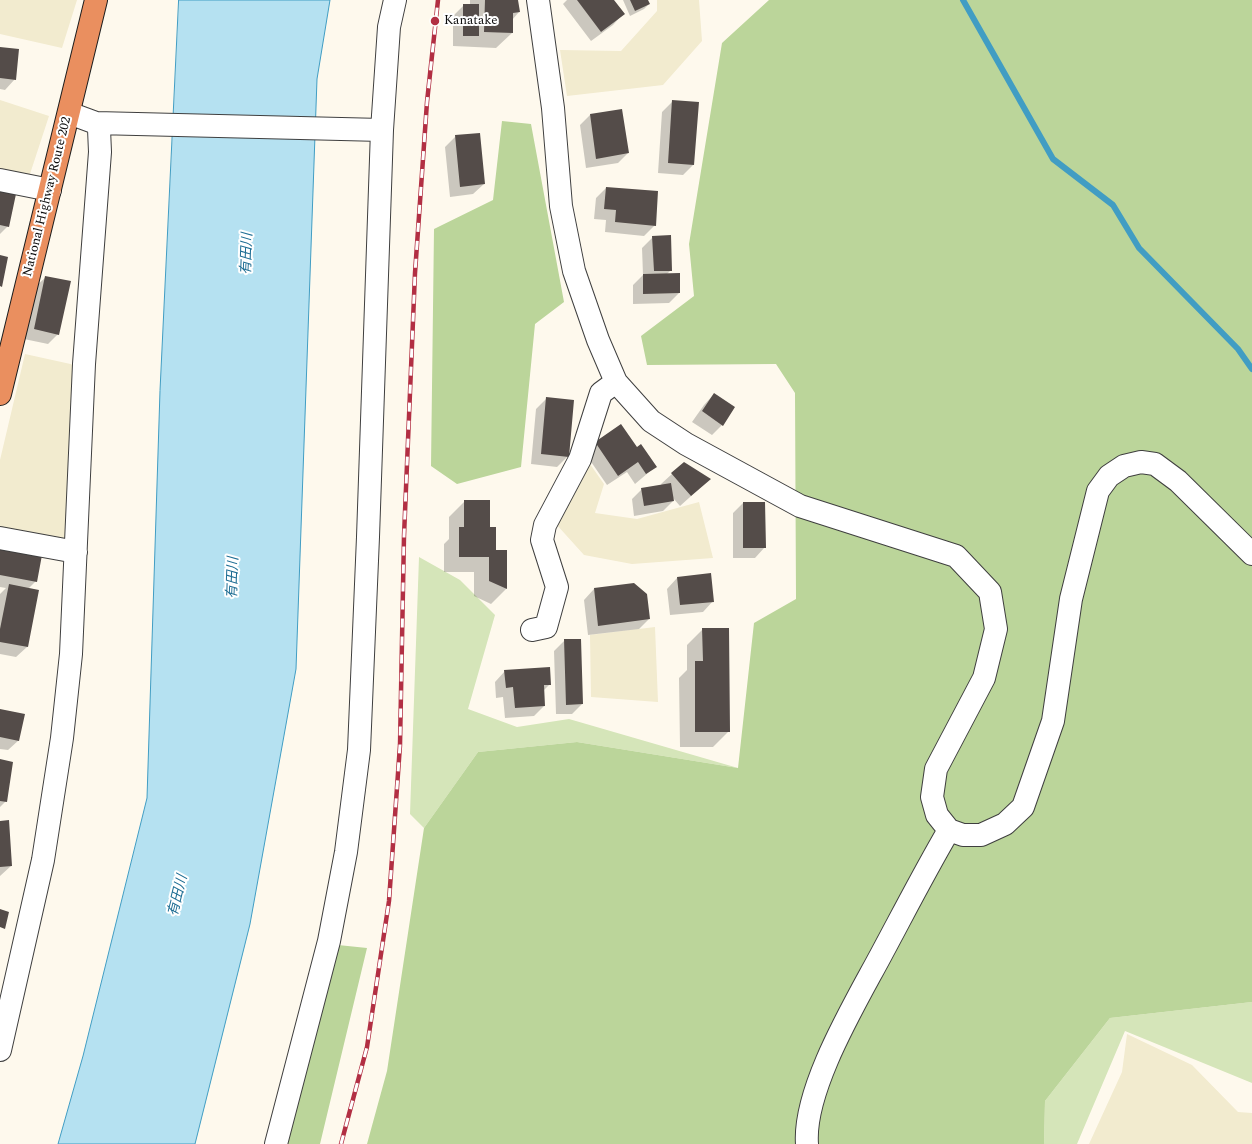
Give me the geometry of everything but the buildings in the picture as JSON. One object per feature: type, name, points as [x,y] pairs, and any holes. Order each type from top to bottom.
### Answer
[{"type":"highway","name":"National Highway Route 202","points":[[0,394],[96,0]]},
{"type":"street","points":[[276,1144],[329,941],[346,852],[359,750],[382,130],[389,28],[395,0]]},
{"type":"street","points":[[538,0],[553,108],[561,206],[574,271],[596,333],[616,382],[651,421],[686,444],[800,506],[956,556],[990,592],[996,629],[984,678],[936,769],[932,796],[937,815],[948,830],[963,835],[981,835],[1005,824],[1023,807],[1054,721],[1071,599],[1098,491],[1109,476],[1124,466],[1141,462],[1155,464],[1178,481],[1252,554]]},
{"type":"street","points":[[68,113],[96,123],[382,130]]},
{"type":"street","points":[[0,1050],[43,860],[62,738],[70,654],[85,357],[100,152],[99,129],[96,123]]},
{"type":"street","points":[[0,180],[50,190]]},
{"type":"street","points":[[532,630],[546,627],[557,587],[542,540],[545,525],[580,459],[600,393],[616,382]]},
{"type":"street","points":[[0,538],[76,552]]},
{"type":"street","points":[[807,1144],[809,1115],[814,1093],[844,1023],[948,830]]},
{"type":"shaded area","points":[[0,0],[77,0],[62,48],[0,34]]},
{"type":"shaded area","points":[[657,0],[699,0],[702,41],[663,85],[567,96],[560,50],[621,51],[657,11]]},
{"type":"shaded area","points":[[0,100],[49,116],[29,177],[0,173]]},
{"type":"shaded area","points":[[25,354],[75,365],[65,541],[0,527],[0,460]]},
{"type":"shaded area","points":[[590,464],[604,484],[595,513],[637,519],[699,502],[713,558],[632,564],[584,555],[556,524]]},
{"type":"shaded area","points":[[655,627],[658,702],[591,697],[590,635]]},
{"type":"shaded area","points":[[1127,1034],[1192,1065],[1238,1112],[1252,1113],[1252,1144],[1089,1144],[1122,1072]]},
{"type":"green space","points":[[769,0],[1252,0],[1252,1002],[1110,1018],[1045,1101],[1044,1144],[367,1144],[387,1071],[424,828],[478,752],[577,742],[738,768],[754,623],[796,599],[795,393],[776,364],[647,365],[641,336],[694,296],[689,244],[722,43]]},
{"type":"green space","points":[[502,121],[531,124],[564,302],[535,324],[521,467],[457,484],[431,466],[434,229],[493,200]]},
{"type":"green space","points":[[419,557],[460,580],[495,615],[468,709],[517,727],[569,719],[738,768],[577,742],[478,752],[424,828],[410,814]]},
{"type":"green space","points":[[338,945],[367,948],[320,1144],[286,1144]]},
{"type":"green space","points":[[1252,1002],[1252,1083],[1125,1031],[1077,1144],[1044,1144],[1045,1101],[1110,1018]]},
{"type":"water","name":"有田川","points":[[179,0],[330,0],[317,79],[296,669],[250,924],[195,1144],[58,1144],[83,1056],[147,798],[160,391]]},
{"type":"waterway","points":[[963,0],[1053,159],[1113,205],[1139,248],[1238,349],[1252,369]]},
{"type":"railway","points":[[341,1144],[367,1047],[389,901],[400,745],[404,536],[415,273],[427,102],[438,0]]},
{"type":"place","name":"Kanatake","points":[[435,21]]}]
